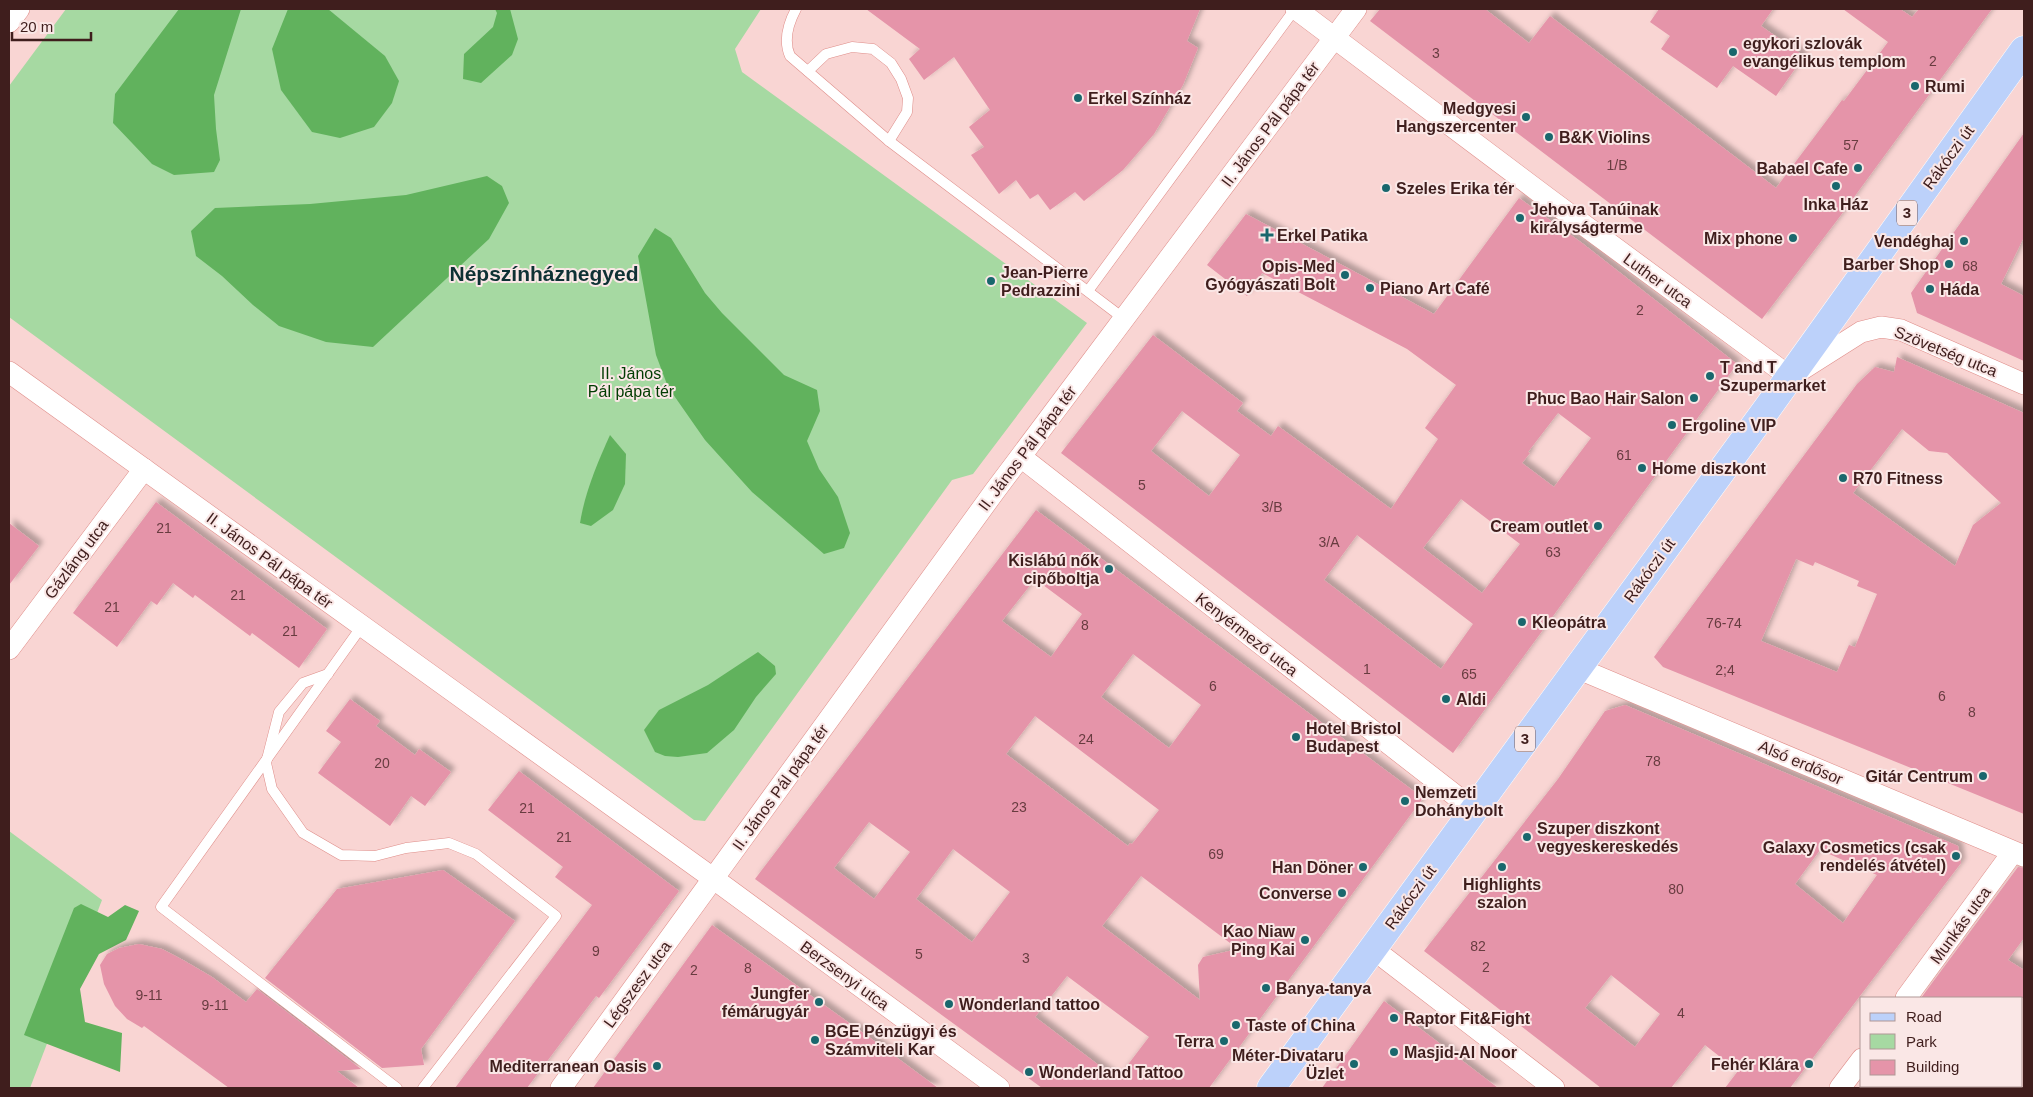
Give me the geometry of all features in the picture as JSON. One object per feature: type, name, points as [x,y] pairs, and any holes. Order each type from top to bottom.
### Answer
[{"type":"main road","name":"Rákóczi út","points":[[1271,1088],[1790,377],[2024,50]]},
{"type":"street","points":[[9,22],[19,9]]},
{"type":"street","points":[[1296,9],[1335,38]]},
{"type":"street","name":"II. János Pál pápa tér","points":[[9,372],[714,879],[1021,457],[1356,9]]},
{"type":"street","name":"Luther utca","points":[[1335,38],[1790,377]]},
{"type":"street","name":"Szövetség utca","points":[[1790,377],[1861,332],[1881,327],[1901,330],[2024,384]]},
{"type":"street","name":"Kenyérmező utca","points":[[1021,457],[1474,810]]},
{"type":"street","name":"Gázláng utca","points":[[9,649],[144,469]]},
{"type":"street","name":"Alsó erdősor","points":[[1577,668],[2019,854]]},
{"type":"street","name":"Munkás utca","points":[[1907,997],[2019,854]]},
{"type":"street","name":"Légszesz utca","points":[[561,1088],[714,879]]},
{"type":"street","name":"Berzsenyi utca","points":[[714,879],[1000,1088]]},
{"type":"street","points":[[1373,949],[1554,1088]]},
{"type":"street","points":[[1840,1088],[1860,1062]]},
{"type":"lane","points":[[796,9],[791,20],[785,46],[790,56],[889,141],[1124,318]]},
{"type":"lane","points":[[1088,291],[1296,9]]},
{"type":"lane","points":[[808,71],[826,54],[852,47],[873,49],[891,63],[901,79],[908,98],[907,112],[889,141]]},
{"type":"lane","points":[[362,626],[266,763],[161,907],[397,1088]]},
{"type":"lane","points":[[328,674],[304,683],[279,712],[266,763],[272,789],[303,833],[341,855],[375,856],[406,848],[449,843],[476,854],[556,916],[423,1088]]},
{"type":"green space","name":"II. János Pál pápa tér","points":[[66,9],[761,9],[735,49],[742,72],[1087,323],[973,474],[952,480],[705,821],[694,820],[9,317],[9,86]]},
{"type":"green space","points":[[179,9],[241,9],[214,95],[220,160],[214,172],[174,175],[152,164],[113,123],[115,94]]},
{"type":"green space","points":[[288,9],[328,9],[385,56],[399,81],[392,103],[374,127],[340,138],[312,132],[281,90],[272,49]]},
{"type":"green space","points":[[495,9],[510,9],[518,39],[512,55],[481,83],[463,79],[464,54],[493,27],[497,13]]},
{"type":"green space","points":[[487,176],[502,186],[509,203],[489,239],[373,347],[326,342],[279,326],[196,256],[191,231],[215,208],[310,204],[406,195]]},
{"type":"green space","points":[[655,228],[671,238],[705,293],[722,313],[784,375],[817,390],[820,411],[807,441],[819,469],[838,497],[850,533],[844,548],[824,554],[752,492],[705,440],[668,387],[656,355],[638,256]]},
{"type":"green space","points":[[610,435],[626,454],[625,484],[613,510],[591,526],[580,523],[588,489]]},
{"type":"green space","points":[[758,652],[775,666],[776,674],[756,697],[734,730],[707,753],[678,757],[665,756],[655,752],[644,730],[659,710],[708,685]]},
{"type":"green space","points":[[9,831],[102,900],[30,1088],[9,1088]]},
{"type":"green space","points":[[81,904],[108,917],[125,905],[139,911],[126,940],[99,954],[80,989],[85,1022],[122,1033],[120,1072],[24,1035],[74,908]]},
{"type":"building","name":"Erkel Színház","points":[[866,9],[1200,9],[1187,41],[1198,48],[1183,85],[1154,134],[1123,170],[1084,201],[1075,192],[1050,210],[1038,194],[1030,199],[1016,180],[999,194],[971,155],[984,147],[969,127],[990,110],[954,57],[924,80],[909,59],[920,49]]},
{"type":"building","points":[[1380,9],[1485,9],[1529,43],[1550,16],[1776,188],[1888,42],[1843,9],[1900,9],[1912,17],[1919,9],[1992,9],[1762,319],[1370,21]]},
{"type":"building","name":"egykori szlovák evangélikus templom","points":[[1659,9],[1773,9],[1761,26],[1804,56],[1776,96],[1733,66],[1717,88],[1661,49],[1670,36],[1650,22]]},
{"type":"building","points":[[2024,133],[2024,237],[2001,284],[2024,296],[2024,361],[1917,313],[1911,293]]},
{"type":"building","points":[[1519,198],[1582,243],[1737,364],[1453,753],[1061,453],[1153,335],[1243,403],[1237,411],[1271,436],[1278,426],[1391,509],[1438,439],[1425,428],[1456,385],[1407,349],[1262,273],[1247,296],[1207,265],[1246,214],[1434,314]],"holes":[[[1182,411],[1240,455],[1209,496],[1151,451]],[[1558,413],[1591,438],[1554,487],[1522,463],[1530,453],[1528,452]],[[1461,499],[1520,544],[1482,593],[1423,548]],[[1357,535],[1473,624],[1441,669],[1324,580]]]},
{"type":"building","points":[[1897,357],[2024,413],[2024,814],[1663,667],[1654,657],[1857,384],[1875,367],[1894,372]],"holes":[[[1902,429],[1929,451],[1947,453],[2001,503],[1973,525],[1955,566],[1853,493]],[[1796,559],[1813,566],[1815,562],[1859,581],[1857,586],[1877,594],[1855,647],[1849,645],[1837,672],[1761,641]]]},
{"type":"building","points":[[156,502],[327,629],[299,668],[252,633],[250,636],[195,595],[193,598],[173,583],[157,605],[151,601],[117,647],[73,613]]},
{"type":"building","points":[[1036,510],[1423,798],[1209,1088],[1042,1088],[755,879]],"holes":[[[1035,579],[1082,614],[1051,657],[1002,621]],[[1133,654],[1201,705],[1169,748],[1101,697]],[[1035,716],[1159,810],[1132,844],[1130,843],[1128,846],[1006,754]],[[869,822],[910,852],[874,899],[834,868]],[[953,849],[1010,892],[972,942],[916,899]],[[1141,876],[1238,949],[1203,957],[1198,965],[1200,1000],[1102,926]],[[1067,976],[1149,1037],[1117,1079],[1035,1017]]]},
{"type":"building","points":[[9,523],[39,546],[9,585]]},
{"type":"building","points":[[350,699],[380,721],[376,726],[415,755],[419,749],[451,772],[425,806],[411,796],[390,826],[318,773],[341,742],[326,731]]},
{"type":"building","points":[[1625,705],[1958,846],[1961,863],[1790,1088],[1725,1088],[1738,1071],[1705,1045],[1671,1088],[1601,1088],[1424,951],[1558,779],[1605,711]],"holes":[[[1820,850],[1877,875],[1843,923],[1795,884]],[[1611,975],[1660,1014],[1635,1047],[1585,1008]]]},
{"type":"building","points":[[519,771],[679,891],[599,998],[596,996],[527,1088],[455,1088],[592,905],[555,877],[563,867],[488,810]]},
{"type":"building","points":[[2018,867],[2024,868],[2024,938],[2008,960],[2024,970],[2024,998],[1922,997]]},
{"type":"building","points":[[443,870],[515,921],[421,1049],[424,1065],[382,1068],[265,978],[337,889]]},
{"type":"building","points":[[712,925],[873,1040],[938,1088],[593,1088]]},
{"type":"building","points":[[139,944],[162,949],[183,960],[212,977],[246,1002],[257,989],[361,1069],[337,1071],[359,1088],[229,1088],[144,1026],[142,1028],[127,1019],[115,1006],[104,984],[100,965],[107,954],[119,948]]},
{"type":"building","points":[[1384,1001],[1498,1088],[1322,1088]]},
{"type":"place","name":"egykori szlovák evangélikus templom","points":[[1733,52]]},
{"type":"place","name":"Rumi","points":[[1915,86]]},
{"type":"place","name":"Erkel Színház","points":[[1078,98]]},
{"type":"place","name":"Medgyesi Hangszercenter","points":[[1526,117]]},
{"type":"place","name":"B&K Violins","points":[[1549,137]]},
{"type":"place","name":"Babael Cafe","points":[[1858,168]]},
{"type":"place","name":"Inka Ház","points":[[1836,186]]},
{"type":"place","name":"Szeles Erika tér","points":[[1386,188]]},
{"type":"place","name":"Jehova Tanúinak királyságterme","points":[[1520,218]]},
{"type":"place","name":"Erkel Patika","points":[[1267,235]]},
{"type":"place","name":"Mix phone","points":[[1793,238]]},
{"type":"place","name":"Vendéghaj","points":[[1964,241]]},
{"type":"place","name":"Barber Shop","points":[[1949,264]]},
{"type":"place","name":"Opis-Med Gyógyászati Bolt","points":[[1345,275]]},
{"type":"place","name":"Jean-Pierre Pedrazzini","points":[[991,281]]},
{"type":"place","name":"Piano Art Café","points":[[1370,288]]},
{"type":"place","name":"Háda","points":[[1930,289]]},
{"type":"place","name":"T and T Szupermarket","points":[[1710,376]]},
{"type":"place","name":"Phuc Bao Hair Salon","points":[[1694,398]]},
{"type":"place","name":"Ergoline VIP","points":[[1672,425]]},
{"type":"place","name":"Home diszkont","points":[[1642,468]]},
{"type":"place","name":"R70 Fitness","points":[[1843,478]]},
{"type":"place","name":"Cream outlet","points":[[1598,526]]},
{"type":"place","name":"Kislábú nők cipőboltja","points":[[1109,569]]},
{"type":"place","name":"Kleopátra","points":[[1522,622]]},
{"type":"place","name":"Aldi","points":[[1446,699]]},
{"type":"place","name":"Hotel Bristol Budapest","points":[[1296,737]]},
{"type":"place","name":"Gitár Centrum","points":[[1983,776]]},
{"type":"place","name":"Nemzeti Dohánybolt","points":[[1405,801]]},
{"type":"place","name":"Szuper diszkont vegyeskereskedés","points":[[1527,837]]},
{"type":"place","name":"Galaxy Cosmetics (csak rendelés átvétel)","points":[[1956,856]]},
{"type":"place","name":"Han Döner","points":[[1363,867]]},
{"type":"place","name":"Highlights szalon","points":[[1502,867]]},
{"type":"place","name":"Converse","points":[[1342,893]]},
{"type":"place","name":"Kao Niaw Ping Kai","points":[[1305,940]]},
{"type":"place","name":"Banya-tanya","points":[[1266,988]]},
{"type":"place","name":"Jungfer fémárugyár","points":[[819,1002]]},
{"type":"place","name":"Wonderland tattoo","points":[[949,1004]]},
{"type":"place","name":"Raptor Fit&Fight","points":[[1394,1018]]},
{"type":"place","name":"Taste of China","points":[[1236,1025]]},
{"type":"place","name":"BGE Pénzügyi és Számviteli Kar","points":[[815,1040]]},
{"type":"place","name":"Terra","points":[[1224,1041]]},
{"type":"place","name":"Masjid-Al Noor","points":[[1394,1052]]},
{"type":"place","name":"Méter-Divataru Üzlet","points":[[1354,1064]]},
{"type":"place","name":"Fehér Klára","points":[[1809,1064]]},
{"type":"place","name":"Mediterranean Oasis","points":[[657,1066]]},
{"type":"place","name":"Wonderland Tattoo","points":[[1029,1072]]},
{"type":"district","name":"Népszínháznegyed","points":[[544,274]]}]
